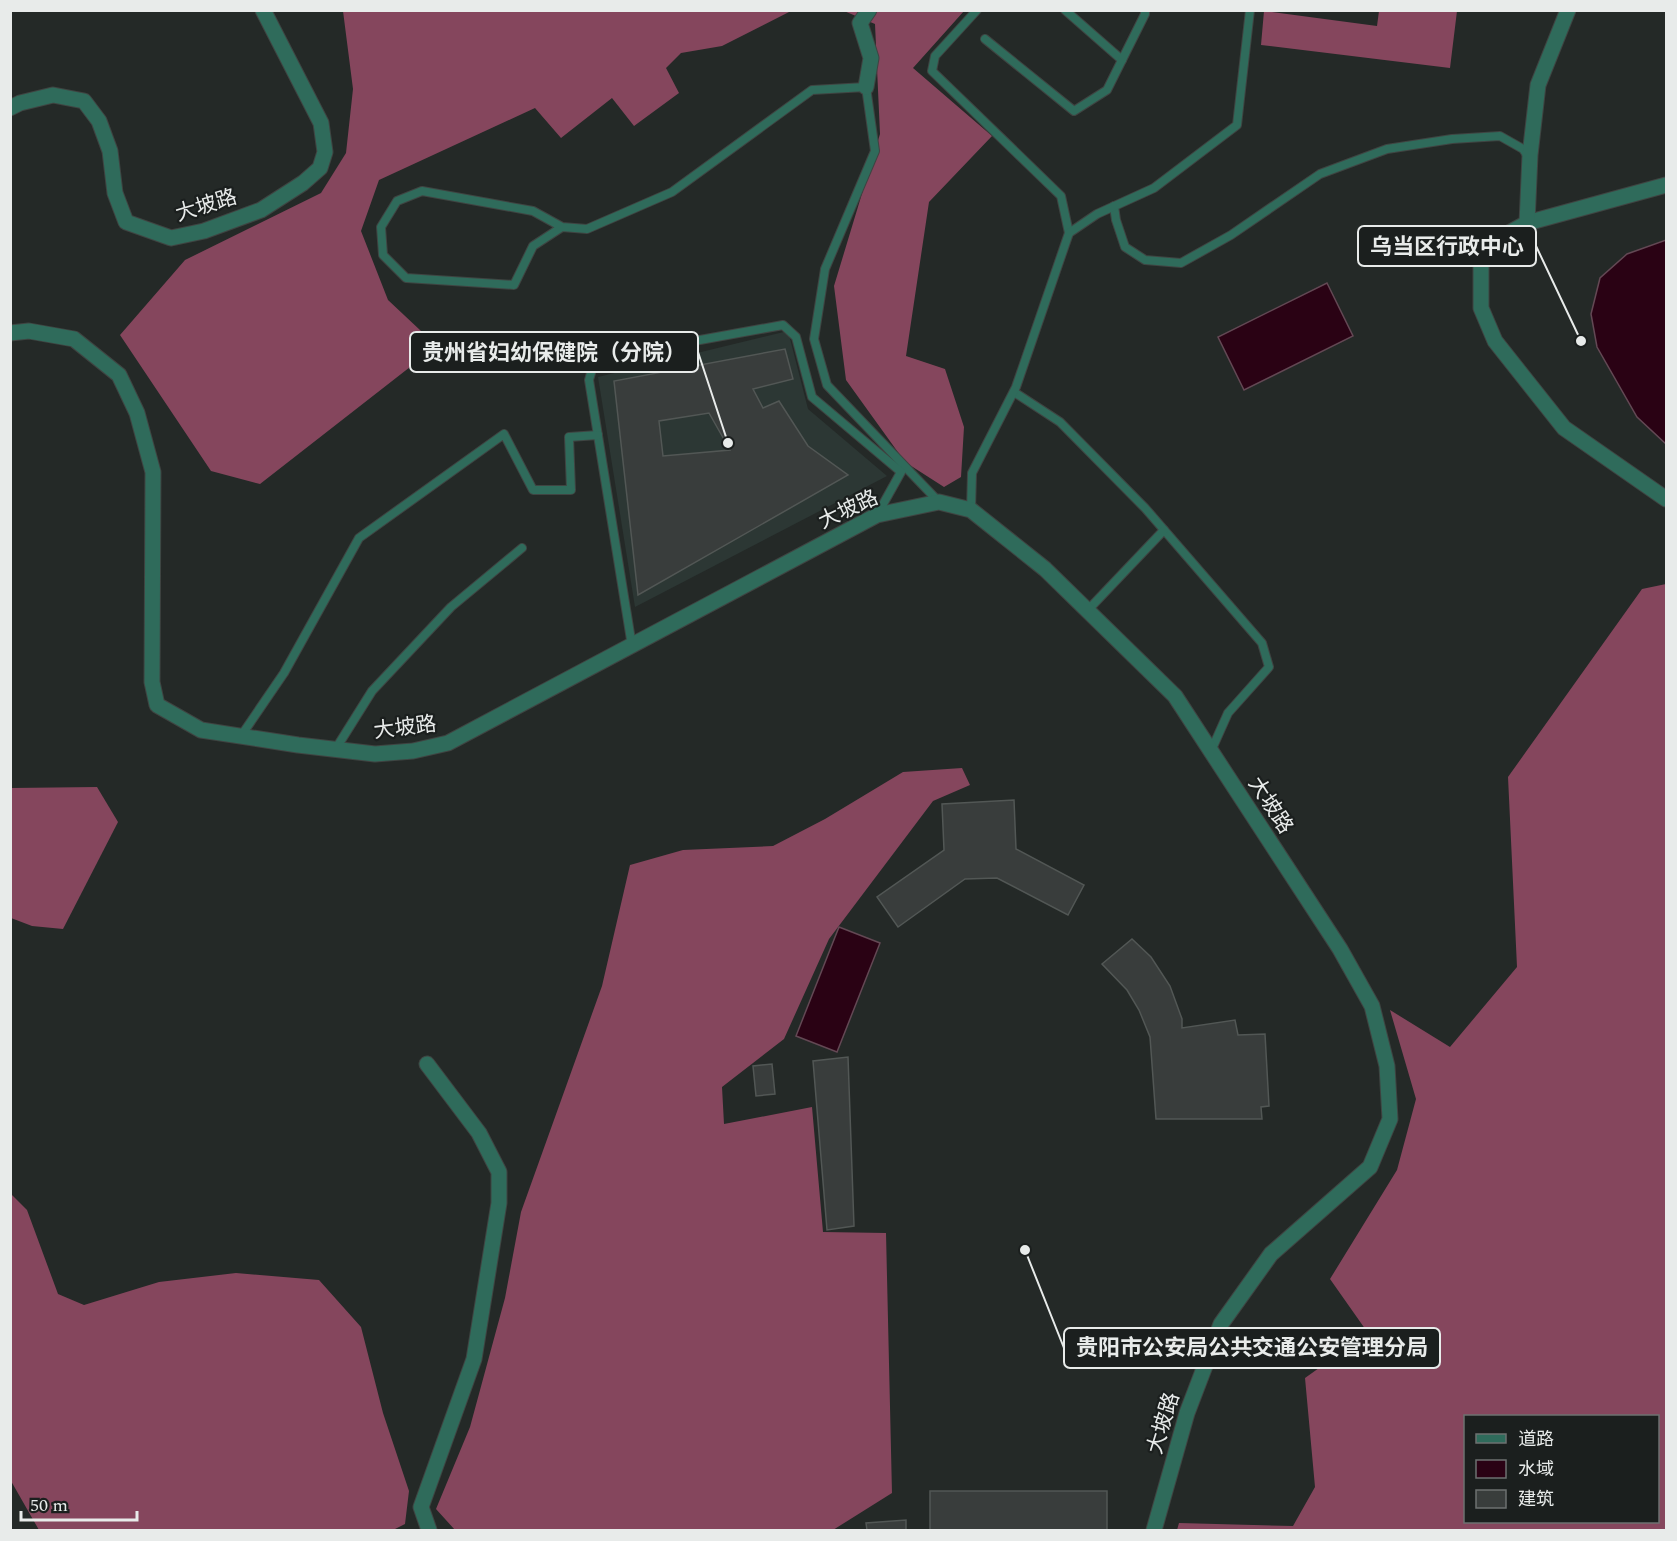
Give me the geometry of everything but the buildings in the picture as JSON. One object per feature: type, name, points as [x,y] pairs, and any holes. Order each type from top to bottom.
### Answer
[{"type":"street","name":"大坡路","points":[[10,108],[53,94],[84,101],[99,121],[110,151],[115,193],[126,222],[171,238],[204,231],[261,210],[303,183],[320,168],[325,152],[321,123],[263,10]]},
{"type":"street","points":[[866,87],[871,58],[860,23],[869,10]]},
{"type":"street","points":[[1527,223],[1530,159],[1538,85],[1568,10]]},
{"type":"street","points":[[1666,185],[1527,223],[1496,240],[1481,265],[1481,308],[1495,341],[1564,429],[1666,499]]},
{"type":"street","name":"大坡路","points":[[10,333],[30,331],[74,339],[119,375],[137,413],[153,472],[151,636],[152,682],[156,705],[201,730],[375,754],[413,751],[448,743],[877,515],[939,502],[971,510],[1045,569],[1174,696],[1340,949],[1372,1006],[1387,1066],[1390,1119],[1370,1167],[1272,1254],[1221,1324],[1187,1413],[1154,1530]]},
{"type":"street","points":[[427,1064],[479,1133],[499,1172],[500,1203],[474,1359],[421,1507],[429,1530]]},
{"type":"lane","points":[[971,510],[972,472],[1014,392],[1069,233],[1061,196],[932,71],[935,56],[976,10]]},
{"type":"lane","points":[[1065,10],[1122,60]]},
{"type":"lane","points":[[985,39],[1074,111],[1107,90],[1145,10]]},
{"type":"lane","points":[[1069,233],[1097,214],[1154,188],[1237,125],[1250,10]]},
{"type":"lane","points":[[562,227],[533,246],[514,285],[406,278],[383,255],[381,227],[397,201],[422,191],[533,212],[562,227],[587,229],[672,192],[812,90],[866,87],[875,152],[825,269],[813,339],[827,386],[939,502]]},
{"type":"lane","points":[[1114,206],[1125,248],[1145,260],[1180,263],[1230,235],[1320,174],[1387,149],[1452,139],[1500,136],[1523,149],[1530,159]]},
{"type":"lane","points":[[632,646],[589,380],[595,359],[783,325],[796,337],[812,397],[901,472],[877,515]]},
{"type":"lane","points":[[1014,392],[1060,422],[1164,530],[1262,643],[1269,667],[1227,713],[1211,752]]},
{"type":"lane","points":[[242,736],[284,673],[359,538],[504,434],[533,489],[571,490],[569,437],[598,435]]},
{"type":"lane","points":[[1087,611],[1164,530]]},
{"type":"lane","points":[[335,750],[372,691],[451,608],[522,548]]},
{"type":"shaded area","points":[[343,11],[791,11],[722,46],[681,53],[666,68],[679,93],[634,126],[612,98],[561,138],[535,108],[379,180],[361,231],[388,300],[437,346],[260,484],[211,471],[120,335],[185,260],[321,193],[346,153],[353,89]]},
{"type":"shaded area","points":[[844,11],[964,11],[913,68],[992,136],[929,202],[906,356],[945,369],[964,427],[961,477],[944,487],[905,462],[846,380],[834,286],[880,134],[875,24]]},
{"type":"shaded area","points":[[1264,11],[1377,26],[1379,11],[1457,11],[1450,68],[1261,45]]},
{"type":"shaded area","points":[[788,331],[808,409],[887,476],[635,607],[598,377]]},
{"type":"shaded area","points":[[1666,584],[1666,1530],[1177,1530],[1179,1523],[1293,1526],[1315,1487],[1305,1378],[1368,1333],[1330,1279],[1397,1170],[1416,1099],[1390,1010],[1450,1047],[1517,967],[1508,777],[1642,589]]},
{"type":"shaded area","points":[[962,768],[970,785],[933,801],[829,939],[784,1039],[722,1087],[724,1124],[812,1107],[823,1232],[886,1233],[892,1493],[833,1530],[455,1530],[436,1509],[470,1427],[505,1298],[521,1212],[602,986],[630,865],[683,850],[773,846],[825,819],[903,772]]},
{"type":"shaded area","points":[[97,787],[118,822],[63,929],[32,926],[11,918],[11,788]]},
{"type":"shaded area","points":[[11,1194],[27,1210],[58,1294],[84,1305],[159,1282],[236,1273],[319,1280],[361,1327],[383,1413],[409,1491],[405,1524],[393,1530],[39,1530],[11,1481]]},
{"type":"water","points":[[1666,240],[1666,444],[1637,417],[1597,347],[1591,314],[1600,278],[1627,254]]},
{"type":"water","points":[[1327,283],[1353,336],[1244,390],[1218,337]]},
{"type":"water","points":[[839,927],[880,943],[837,1052],[796,1036]]},
{"type":"place","name":"乌当区行政中心","points":[[1581,341]]},
{"type":"place","name":"贵州省妇幼保健院（分院）","points":[[728,443]]},
{"type":"place","name":"贵阳市公安局公共交通公安管理分局","points":[[1025,1250]]}]
